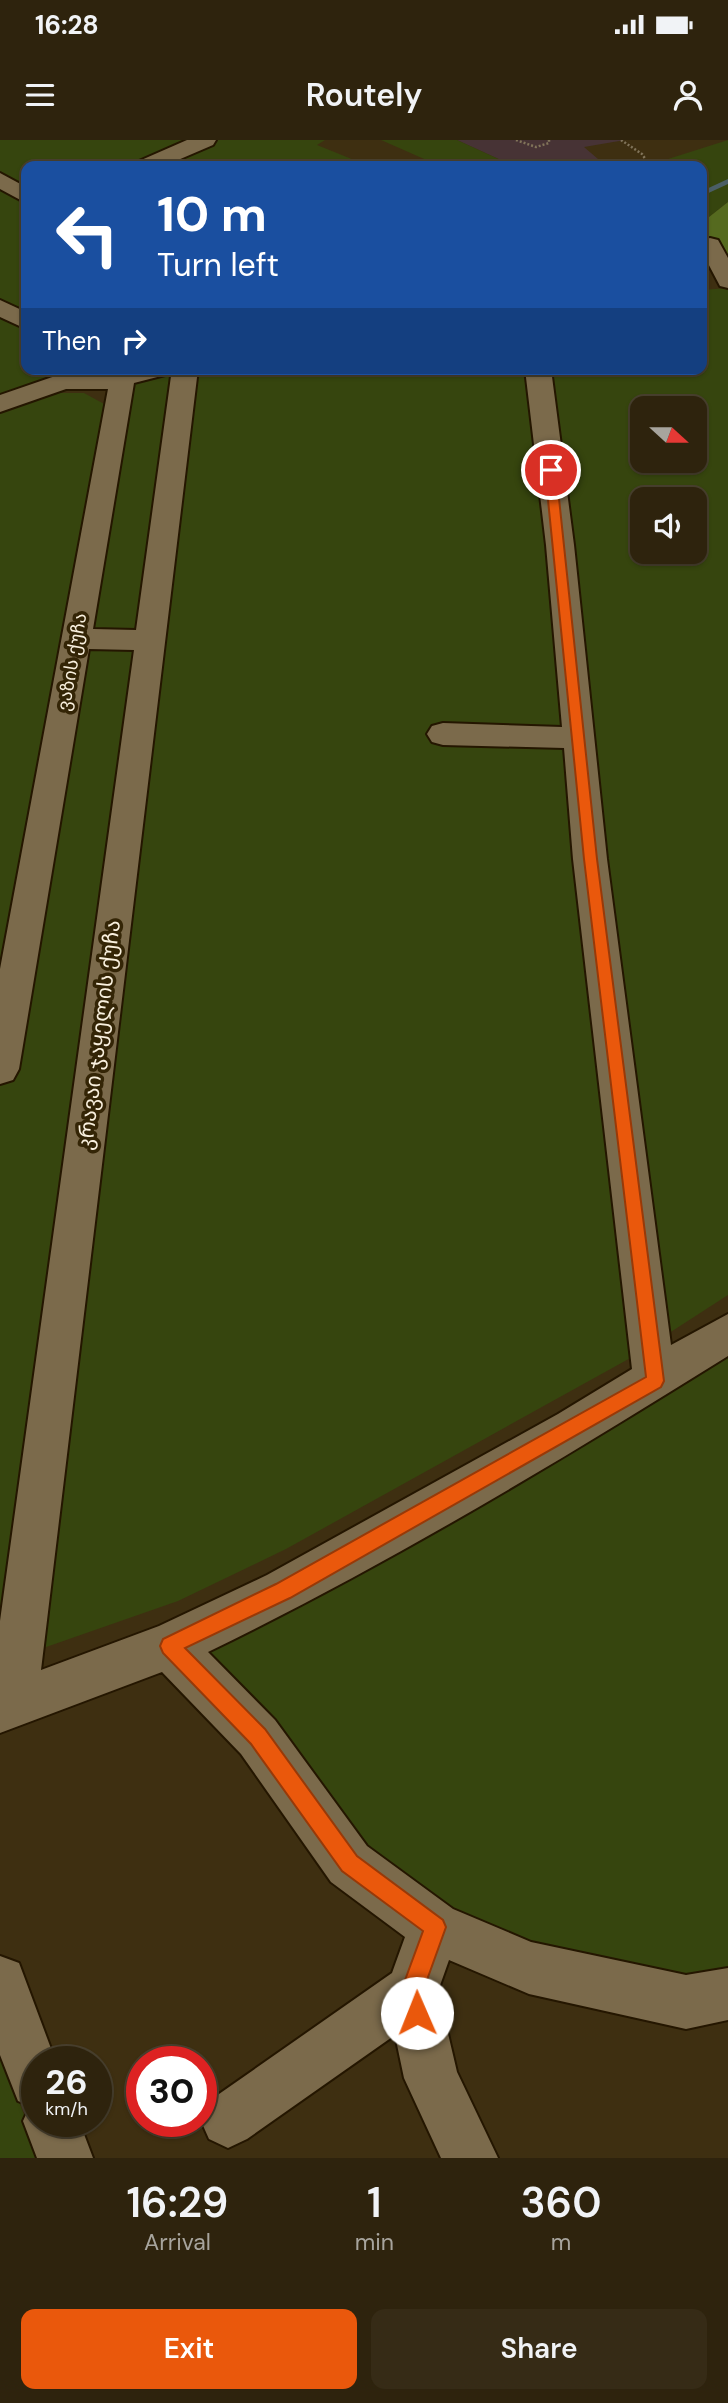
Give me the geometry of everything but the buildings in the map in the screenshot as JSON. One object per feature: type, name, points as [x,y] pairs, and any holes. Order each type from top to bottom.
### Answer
[{"type":"street","points":[[158,161],[205,140]]},
{"type":"street","points":[[0,180],[21,193]]},
{"type":"street","points":[[707,283],[728,281],[710,245]]},
{"type":"street","points":[[0,307],[21,318]]},
{"type":"street","points":[[0,404],[66,375],[98,384],[139,375]]},
{"type":"street","name":"კრავაი ჯაყელის ქუჩა","points":[[6,1705],[184,375]]},
{"type":"street","points":[[539,375],[578,738],[655,1381]]},
{"type":"street","name":"ვაზის ქუჩა","points":[[0,1069],[122,380]]},
{"type":"street","points":[[76,639],[150,640]]},
{"type":"street","points":[[443,734],[578,738]]},
{"type":"street","points":[[6,1705],[169,1646],[283,1591],[655,1381],[728,1333]]},
{"type":"street","points":[[169,1646],[258,1737],[349,1864],[435,1927],[542,1971],[686,2002],[728,1994]]},
{"type":"street","points":[[435,1927],[412,1991],[431,2078],[470,2158]]},
{"type":"street","points":[[0,1982],[24,2046]]},
{"type":"street","points":[[228,2120],[412,1991]]},
{"type":"street","points":[[57,2137],[65,2158]]},
{"type":"path","points":[[516,140],[536,147],[549,143],[549,140]]},
{"type":"path","points":[[621,140],[642,154],[647,161]]},
{"type":"shaded area","points":[[457,140],[625,140],[584,147],[598,159],[591,161],[503,161]]},
{"type":"green space","points":[[0,140],[325,140],[317,145],[357,161],[21,161],[21,375],[53,375],[52,378],[0,398]]},
{"type":"green space","points":[[381,140],[457,140],[503,161],[429,161]]},
{"type":"green space","points":[[728,140],[728,202],[707,219],[707,161],[662,161]]},
{"type":"green space","points":[[728,202],[728,281],[710,245],[707,219]]},
{"type":"green space","points":[[728,288],[728,1295],[663,1337],[547,375],[707,375],[707,290]]},
{"type":"green space","points":[[66,375],[534,375],[643,1351],[286,1549],[178,1601],[29,1653],[0,1709],[0,1069],[121,381],[64,381]]},
{"type":"green space","points":[[50,393],[84,393],[106,405],[0,1005],[0,412]]},
{"type":"green space","points":[[728,1333],[728,1994],[435,1927],[169,1646]]},
{"type":"green space","points":[[0,2050],[21,2107],[21,2137],[32,2137],[40,2158],[0,2158]]},
{"type":"waterway","points":[[707,192],[728,181]]},
{"type":"route","points":[[417,2013],[412,1991],[435,1927],[349,1864],[258,1737],[169,1646],[283,1591],[655,1381],[590,859],[551,470]]}]
